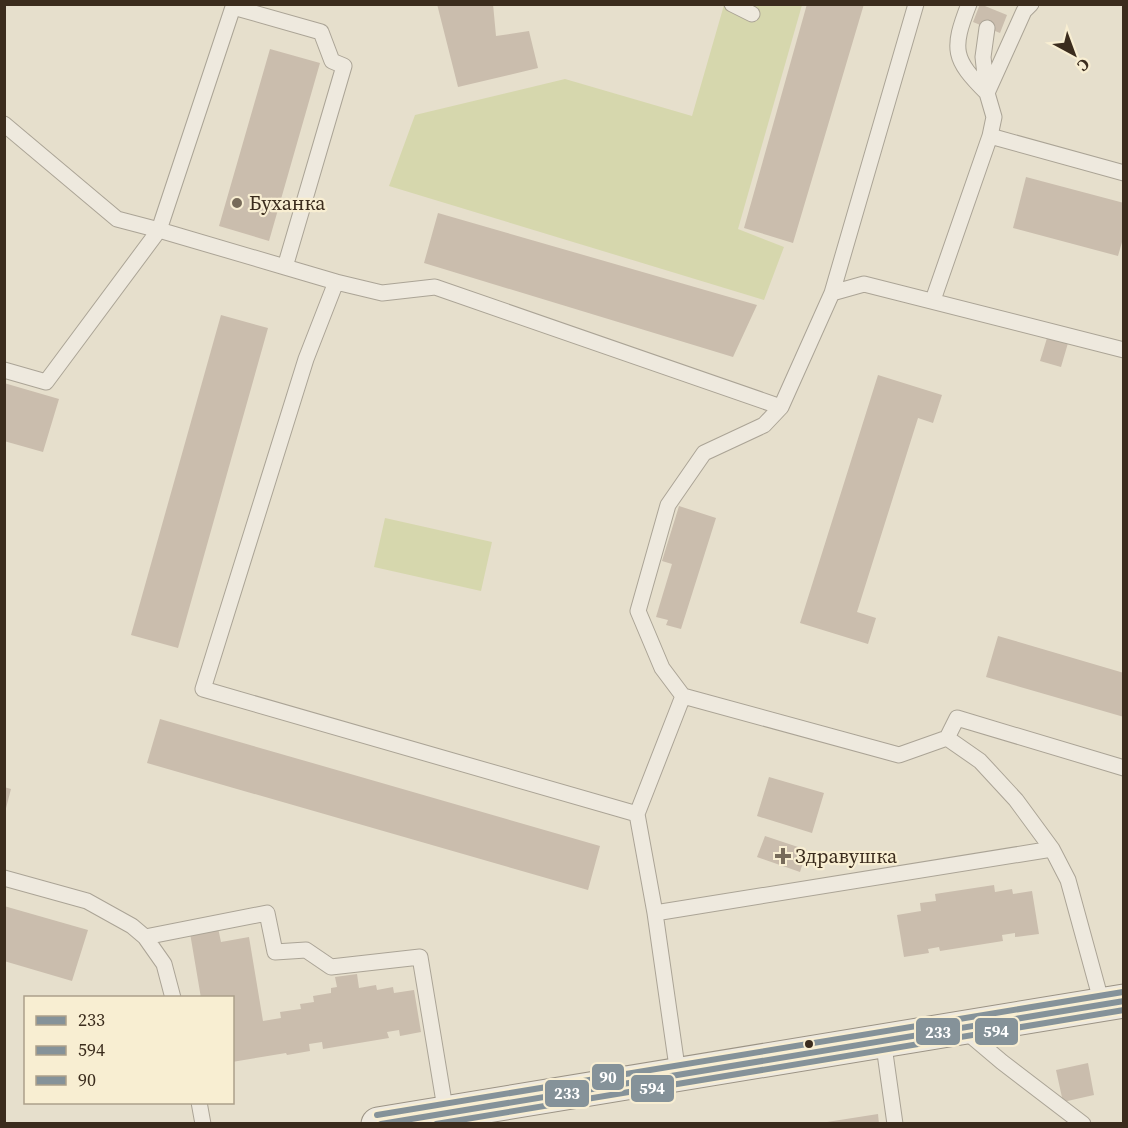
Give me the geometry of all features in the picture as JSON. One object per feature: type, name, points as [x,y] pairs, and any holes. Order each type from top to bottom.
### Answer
[{"type":"main road","points":[[378,1124],[1113,1002]]},
{"type":"lane","points":[[732,4],[752,14]]},
{"type":"lane","points":[[916,4],[832,293],[781,407],[764,425],[704,453],[668,505],[638,611],[662,668],[683,696],[899,755],[947,738],[957,718],[1124,768]]},
{"type":"lane","points":[[969,4],[962,22],[956,54],[967,74],[987,93]]},
{"type":"lane","points":[[987,93],[1024,11],[1031,4]]},
{"type":"lane","points":[[4,370],[46,382],[159,230],[233,7],[321,32],[332,61],[344,66],[285,267]]},
{"type":"lane","points":[[933,300],[990,136],[994,117],[987,93],[983,57],[987,28]]},
{"type":"lane","points":[[4,124],[117,219],[382,293],[435,287],[781,407]]},
{"type":"lane","points":[[990,136],[1124,173]]},
{"type":"lane","points":[[336,282],[306,359],[203,690],[637,814]]},
{"type":"lane","points":[[832,293],[864,284],[1124,350]]},
{"type":"lane","points":[[678,1074],[655,913],[637,814],[683,696]]},
{"type":"lane","points":[[947,738],[980,762],[1016,800],[1052,849],[1068,880],[1113,1002]]},
{"type":"lane","points":[[655,913],[1052,849]]},
{"type":"lane","points":[[4,878],[87,901],[132,926],[145,937],[164,964],[172,996]]},
{"type":"lane","points":[[145,937],[267,913],[275,952],[306,950],[331,967],[420,957],[446,1113]]},
{"type":"lane","points":[[961,1027],[1002,1062],[1083,1124]]},
{"type":"lane","points":[[883,1039],[895,1124]]},
{"type":"lane","points":[[199,1104],[203,1124]]},
{"type":"green space","points":[[724,5],[802,5],[738,229],[784,247],[764,300],[389,186],[415,115],[565,79],[692,116]]},
{"type":"green space","points":[[385,518],[492,542],[481,591],[374,567]]},
{"type":"building","points":[[437,4],[493,4],[496,36],[529,31],[538,68],[458,87]]},
{"type":"building","points":[[807,4],[864,4],[793,243],[744,228]]},
{"type":"building","points":[[980,4],[1007,15],[1000,33],[973,22]]},
{"type":"building","points":[[270,49],[320,63],[269,241],[219,226]]},
{"type":"building","points":[[1026,177],[1124,203],[1124,235],[1118,256],[1013,228]]},
{"type":"building","points":[[438,213],[757,305],[733,357],[424,263]]},
{"type":"building","points":[[221,315],[268,328],[178,648],[131,635]]},
{"type":"building","points":[[1047,338],[1068,343],[1061,367],[1040,361]]},
{"type":"building","points":[[878,375],[942,395],[933,423],[918,418],[857,612],[876,618],[868,644],[800,623]]},
{"type":"building","points":[[4,383],[59,399],[43,452],[4,441]]},
{"type":"building","points":[[679,506],[716,518],[681,629],[666,625],[668,620],[656,617],[672,564],[662,561]]},
{"type":"building","points":[[998,636],[1124,673],[1124,717],[986,677]]},
{"type":"building","points":[[160,719],[600,846],[588,890],[147,763]]},
{"type":"building","points":[[769,777],[824,793],[812,833],[757,816]]},
{"type":"building","points":[[4,787],[11,789],[5,812],[4,812]]},
{"type":"building","points":[[765,836],[807,850],[800,872],[757,857]]},
{"type":"building","points":[[994,885],[995,892],[1012,889],[1013,894],[1032,891],[1039,934],[1015,937],[1015,933],[1002,935],[1003,941],[940,951],[939,947],[928,949],[929,953],[904,957],[897,915],[921,911],[920,903],[936,901],[935,894]]},
{"type":"building","points":[[4,906],[88,930],[72,981],[4,961]]},
{"type":"building","points":[[218,928],[221,942],[249,937],[263,1021],[281,1018],[280,1012],[301,1009],[300,1004],[314,1002],[313,996],[331,993],[331,988],[337,987],[335,977],[357,974],[359,988],[376,985],[377,990],[393,987],[394,993],[414,990],[421,1032],[400,1036],[399,1030],[387,1032],[389,1038],[323,1049],[322,1042],[309,1044],[310,1051],[234,1062],[234,996],[201,996],[190,933]]},
{"type":"building","points":[[1088,1063],[1094,1095],[1063,1102],[1056,1070]]},
{"type":"building","points":[[878,1114],[879,1124],[828,1124],[827,1122]]},
{"type":"transit line","name":"90","points":[[377,1115],[1123,992]]},
{"type":"transit line","name":"233","points":[[381,1124],[1124,1001]]},
{"type":"transit line","name":"594","points":[[436,1124],[1124,1010]]},
{"type":"place","name":"Буханка","points":[[237,203]]},
{"type":"place","name":"Здравушка","points":[[783,856]]}]
